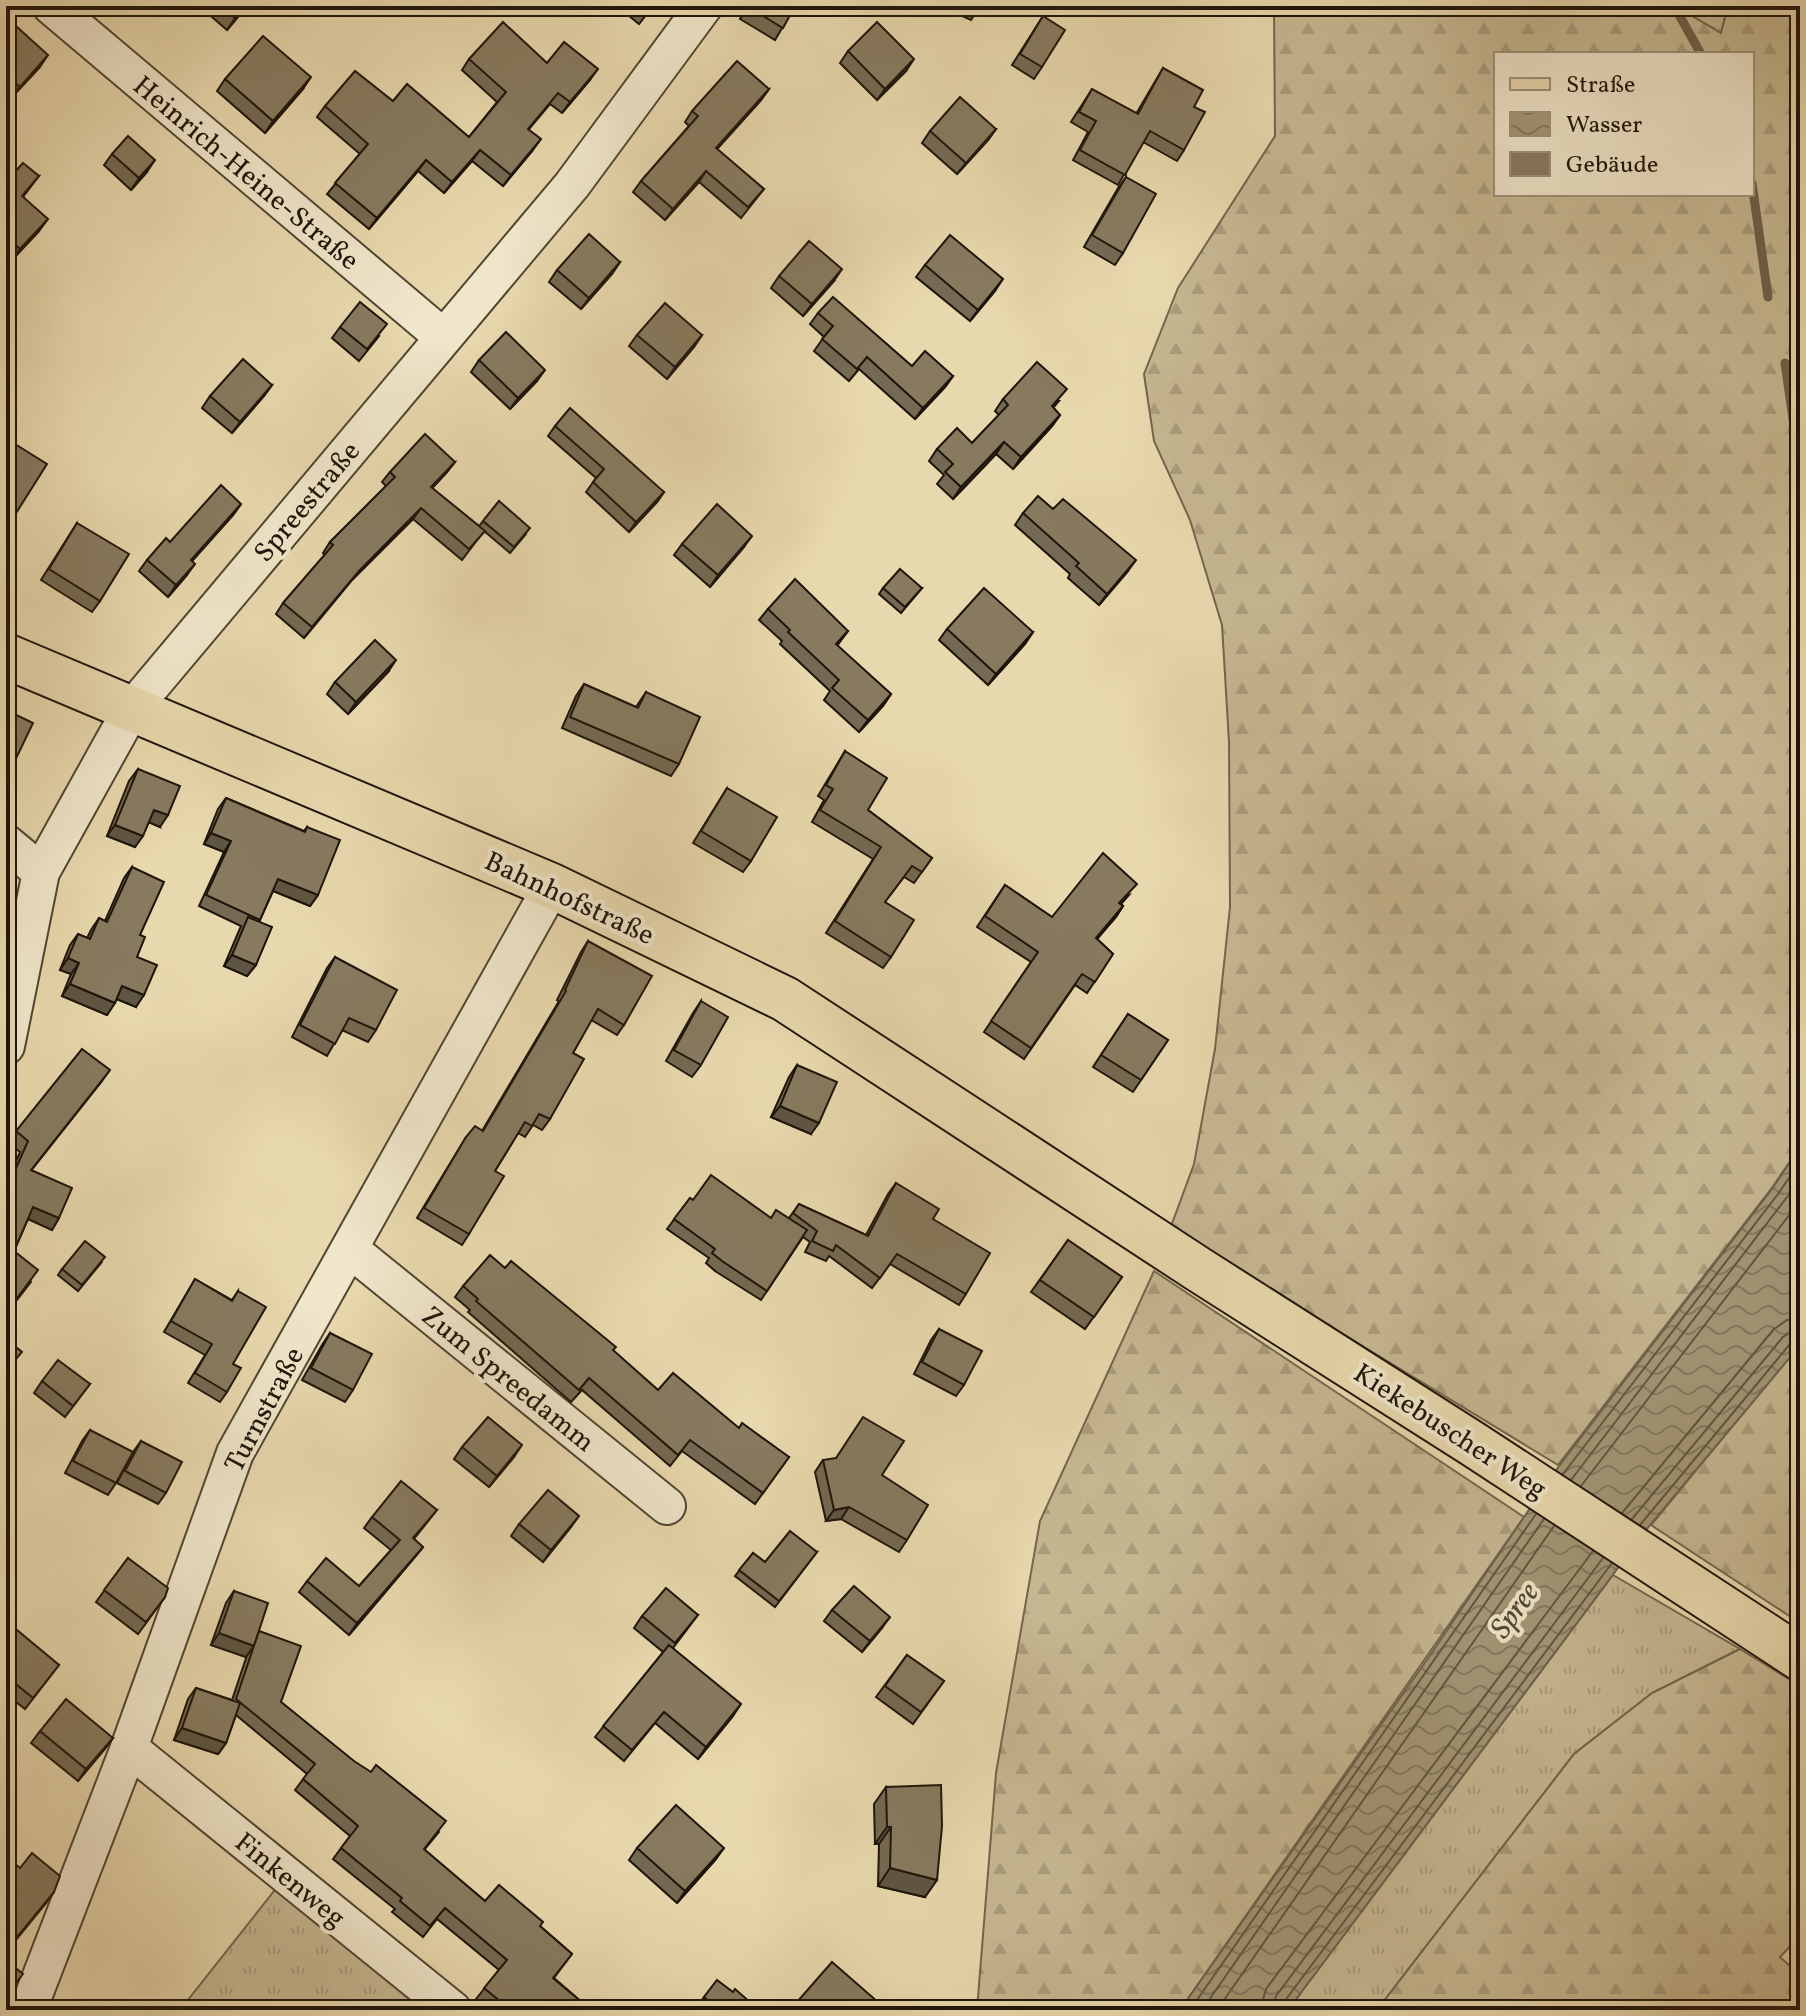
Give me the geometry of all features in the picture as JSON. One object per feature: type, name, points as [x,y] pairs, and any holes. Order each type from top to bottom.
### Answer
[{"type":"main road","name":"Bahnhofstraße","points":[[6,656],[552,886],[785,999],[1100,1204]]},
{"type":"main road","name":"Kiekebuscher Weg","points":[[1100,1204],[1800,1658]]},
{"type":"street","name":"Heinrich-Heine-Straße","points":[[51,6],[443,337]]},
{"type":"street","name":"Spreestraße","points":[[6,1046],[41,872],[131,710],[572,185],[704,6]]},
{"type":"street","points":[[6,843],[41,872]]},
{"type":"street","name":"Turnstraße","points":[[28,2010],[129,1748],[235,1453],[552,886]]},
{"type":"street","name":"Zum Spreedamm","points":[[351,1250],[667,1506]]},
{"type":"street","name":"Finkenweg","points":[[129,1748],[453,2010]]},
{"type":"green space","points":[[1274,6],[1675,6],[1721,33],[1728,6],[1800,6],[1800,1147],[1558,1465],[1170,1229],[1194,1164],[1215,1049],[1230,907],[1229,742],[1222,625],[1190,520],[1154,441],[1144,374],[1178,288],[1275,136]]},
{"type":"green space","points":[[1675,6],[1728,6],[1721,33]]},
{"type":"green space","points":[[1154,1271],[1524,1517],[1180,2010],[977,2010],[996,1773],[1040,1521]]},
{"type":"green space","points":[[1800,1344],[1800,1623],[1651,1525]]},
{"type":"green space","points":[[1613,1575],[1740,1649],[1652,1693],[1574,1754],[1377,2010],[1288,2010]]},
{"type":"green space","points":[[1740,1649],[1800,1686],[1800,1936],[1780,1957],[1800,1975],[1800,2010],[1377,2010],[1574,1754],[1652,1693]]},
{"type":"green space","points":[[278,1886],[433,2010],[180,2010]]},
{"type":"water","name":"Spree","points":[[1800,1147],[1800,1344],[1797,1349],[1650,1525],[1288,2010],[1180,2010],[1431,1654],[1556,1470],[1772,1189]]},
{"type":"building","points":[[221,6],[245,6],[235,18]]},
{"type":"building","points":[[636,6],[652,6],[646,14]]},
{"type":"building","points":[[748,6],[795,6],[783,28]]},
{"type":"building","points":[[1043,16],[1065,30],[1042,67],[1020,54]]},
{"type":"building","points":[[6,17],[48,55],[20,87],[6,75]]},
{"type":"building","points":[[503,22],[547,63],[564,42],[598,69],[570,102],[558,93],[528,129],[541,139],[511,175],[480,150],[452,182],[426,160],[377,218],[335,183],[368,144],[325,106],[355,71],[393,101],[407,84],[469,137],[506,92],[469,59]]},
{"type":"building","points":[[877,22],[914,59],[885,89],[848,51]]},
{"type":"building","points":[[263,36],[311,77],[273,121],[225,79]]},
{"type":"building","points":[[737,61],[769,89],[716,148],[764,189],[748,207],[706,171],[673,209],[641,181],[698,116],[692,111]]},
{"type":"building","points":[[1163,68],[1203,90],[1194,107],[1205,112],[1184,150],[1150,131],[1125,175],[1080,150],[1096,121],[1079,112],[1092,89],[1138,114]]},
{"type":"building","points":[[960,97],[996,129],[966,163],[930,131]]},
{"type":"building","points":[[128,136],[155,160],[139,178],[112,154]]},
{"type":"building","points":[[23,163],[39,176],[22,196],[48,219],[20,249],[6,236],[6,182]]},
{"type":"building","points":[[1126,177],[1156,194],[1123,253],[1092,235]]},
{"type":"building","points":[[589,234],[620,262],[589,298],[557,270]]},
{"type":"building","points":[[950,235],[1003,279],[978,310],[925,265]]},
{"type":"building","points":[[809,241],[842,269],[812,304],[779,276]]},
{"type":"building","points":[[833,297],[912,366],[925,351],[953,376],[923,408],[867,357],[857,369],[822,339],[833,326],[818,313]]},
{"type":"building","points":[[360,302],[387,324],[367,349],[340,327]]},
{"type":"building","points":[[665,303],[702,335],[675,367],[637,335]]},
{"type":"building","points":[[506,332],[545,370],[518,398],[479,360]]},
{"type":"building","points":[[243,359],[272,385],[240,422],[210,396]]},
{"type":"building","points":[[1037,362],[1067,389],[1052,406],[1060,415],[1021,457],[1004,442],[961,487],[945,472],[953,464],[937,449],[957,428],[972,443],[1008,405],[1003,399]]},
{"type":"building","points":[[570,408],[664,492],[636,522],[593,482],[604,469],[555,426]]},
{"type":"building","points":[[425,434],[455,462],[431,487],[485,531],[469,549],[421,508],[359,571],[312,627],[283,603],[333,545],[330,542],[395,477],[390,472]]},
{"type":"building","points":[[15,444],[47,464],[6,529],[6,456]]},
{"type":"building","points":[[221,485],[241,504],[191,560],[195,564],[176,585],[147,560],[166,538],[170,542]]},
{"type":"building","points":[[1038,496],[1053,509],[1063,499],[1136,560],[1107,594],[1076,566],[1079,563],[1023,513]]},
{"type":"building","points":[[499,501],[530,528],[514,547],[483,521]]},
{"type":"building","points":[[717,504],[752,536],[718,575],[682,544]]},
{"type":"building","points":[[77,523],[129,554],[100,601],[49,569]]},
{"type":"building","points":[[900,569],[922,588],[905,607],[883,588]]},
{"type":"building","points":[[795,579],[848,631],[836,644],[891,694],[868,720],[832,688],[839,680],[768,609]]},
{"type":"building","points":[[984,588],[1033,632],[996,674],[947,629]]},
{"type":"building","points":[[375,640],[396,660],[356,702],[335,682]]},
{"type":"building","points":[[584,684],[638,708],[646,692],[700,717],[679,764],[570,717]]},
{"type":"building","points":[[6,710],[33,723],[12,767],[6,764]]},
{"type":"building","points":[[845,751],[887,778],[868,810],[932,858],[922,872],[912,866],[885,902],[914,920],[891,957],[835,921],[881,847],[820,810],[833,789],[826,785]]},
{"type":"building","points":[[138,769],[180,786],[168,815],[154,810],[143,836],[115,825]]},
{"type":"building","points":[[727,788],[777,817],[751,861],[701,831]]},
{"type":"building","points":[[226,798],[305,832],[307,827],[340,840],[318,895],[278,879],[260,920],[206,895],[231,841],[211,833]]},
{"type":"building","points":[[1103,853],[1137,884],[1119,903],[1123,906],[1096,938],[1113,954],[1095,982],[1082,974],[1031,1048],[991,1021],[1038,952],[985,916],[1005,885],[1052,917]]},
{"type":"building","points":[[132,867],[164,882],[140,935],[145,937],[137,957],[157,965],[144,995],[122,986],[115,1003],[70,984],[79,963],[68,958],[78,934],[90,939],[99,918],[107,922]]},
{"type":"building","points":[[248,917],[272,927],[256,965],[232,955]]},
{"type":"building","points":[[588,941],[652,976],[624,1025],[598,1009],[573,1053],[584,1059],[550,1119],[539,1114],[532,1126],[525,1122],[495,1171],[504,1176],[469,1234],[424,1208],[466,1137],[475,1126],[483,1131],[566,991]]},
{"type":"building","points":[[335,957],[397,990],[376,1030],[349,1018],[335,1044],[300,1025]]},
{"type":"building","points":[[701,1001],[728,1017],[701,1065],[674,1050]]},
{"type":"building","points":[[1128,1014],[1168,1040],[1141,1080],[1101,1055]]},
{"type":"building","points":[[82,1049],[110,1070],[31,1170],[72,1188],[59,1218],[33,1207],[14,1251],[38,1270],[6,1313],[6,1228],[13,1220],[6,1217],[6,1191],[28,1141],[16,1131]]},
{"type":"building","points":[[797,1065],[837,1082],[819,1123],[780,1106]]},
{"type":"building","points":[[711,1175],[771,1218],[776,1210],[807,1230],[767,1291],[722,1261],[712,1253],[715,1249],[674,1219]]},
{"type":"building","points":[[896,1183],[939,1209],[933,1219],[990,1253],[966,1294],[897,1254],[880,1278],[836,1245],[833,1251],[812,1241],[817,1231],[793,1213],[799,1204],[868,1236]]},
{"type":"building","points":[[1068,1240],[1122,1277],[1094,1317],[1040,1280]]},
{"type":"building","points":[[85,1241],[105,1257],[82,1285],[62,1269]]},
{"type":"building","points":[[490,1255],[505,1268],[511,1261],[616,1347],[613,1350],[658,1390],[673,1373],[739,1428],[742,1423],[789,1457],[763,1493],[690,1440],[678,1455],[589,1378],[579,1390],[476,1301],[478,1299],[463,1286]]},
{"type":"building","points":[[195,1279],[232,1301],[238,1291],[266,1307],[233,1364],[241,1368],[227,1392],[195,1373],[212,1344],[171,1321]]},
{"type":"building","points":[[939,1329],[982,1351],[964,1385],[922,1362]]},
{"type":"building","points":[[330,1333],[372,1354],[353,1390],[311,1368]]},
{"type":"building","points":[[6,1339],[22,1352],[6,1371]]},
{"type":"building","points":[[58,1360],[90,1384],[73,1406],[42,1381]]},
{"type":"building","points":[[488,1417],[522,1445],[497,1476],[462,1447]]},
{"type":"building","points":[[863,1417],[904,1441],[882,1475],[928,1505],[907,1540],[849,1507],[834,1510],[823,1460],[836,1458]]},
{"type":"building","points":[[90,1430],[133,1452],[116,1483],[73,1461]]},
{"type":"building","points":[[141,1441],[182,1462],[166,1493],[125,1471]]},
{"type":"building","points":[[401,1481],[437,1510],[413,1538],[423,1547],[357,1623],[307,1581],[326,1558],[359,1586],[400,1540],[372,1517]]},
{"type":"building","points":[[548,1490],[579,1516],[551,1550],[519,1524]]},
{"type":"building","points":[[790,1531],[817,1552],[779,1601],[739,1570],[753,1553],[765,1562]]},
{"type":"building","points":[[128,1558],[168,1588],[146,1622],[104,1590]]},
{"type":"building","points":[[854,1586],[890,1617],[870,1641],[832,1610]]},
{"type":"building","points":[[666,1588],[698,1615],[675,1643],[642,1616]]},
{"type":"building","points":[[234,1591],[268,1603],[254,1646],[219,1633]]},
{"type":"building","points":[[11,1625],[59,1665],[33,1698],[6,1676],[6,1631]]},
{"type":"building","points":[[259,1631],[301,1646],[281,1702],[354,1761],[371,1772],[376,1765],[446,1821],[424,1849],[485,1901],[499,1885],[543,1922],[540,1926],[572,1954],[553,1978],[591,2010],[532,2010],[522,2002],[511,2010],[484,1988],[507,1960],[445,1908],[430,1926],[400,1901],[402,1898],[341,1848],[358,1826],[303,1779],[315,1764],[236,1699]]},
{"type":"building","points":[[669,1645],[741,1704],[706,1747],[664,1712],[632,1750],[603,1726]]},
{"type":"building","points":[[907,1655],[944,1681],[921,1712],[885,1686]]},
{"type":"building","points":[[196,1688],[240,1703],[226,1743],[182,1728]]},
{"type":"building","points":[[66,1699],[113,1738],[86,1769],[40,1731]]},
{"type":"building","points":[[941,1785],[942,1826],[937,1880],[890,1868],[891,1827],[887,1827],[886,1787]]},
{"type":"building","points":[[676,1805],[724,1848],[685,1891],[637,1848]]},
{"type":"building","points":[[32,1853],[60,1876],[54,1892],[18,1936],[6,1926],[6,1875],[15,1864],[20,1868]]},
{"type":"building","points":[[6,1960],[23,1974],[6,1996]]},
{"type":"building","points":[[832,1962],[886,2009],[790,2010]]},
{"type":"building","points":[[717,1980],[733,1992],[735,1989],[759,2010],[718,2010],[704,1997]]},
{"type":"waterway","points":[[1669,6],[1678,13],[1700,52]]},
{"type":"waterway","points":[[1754,196],[1768,297]]},
{"type":"waterway","points":[[1785,363],[1800,468]]}]
